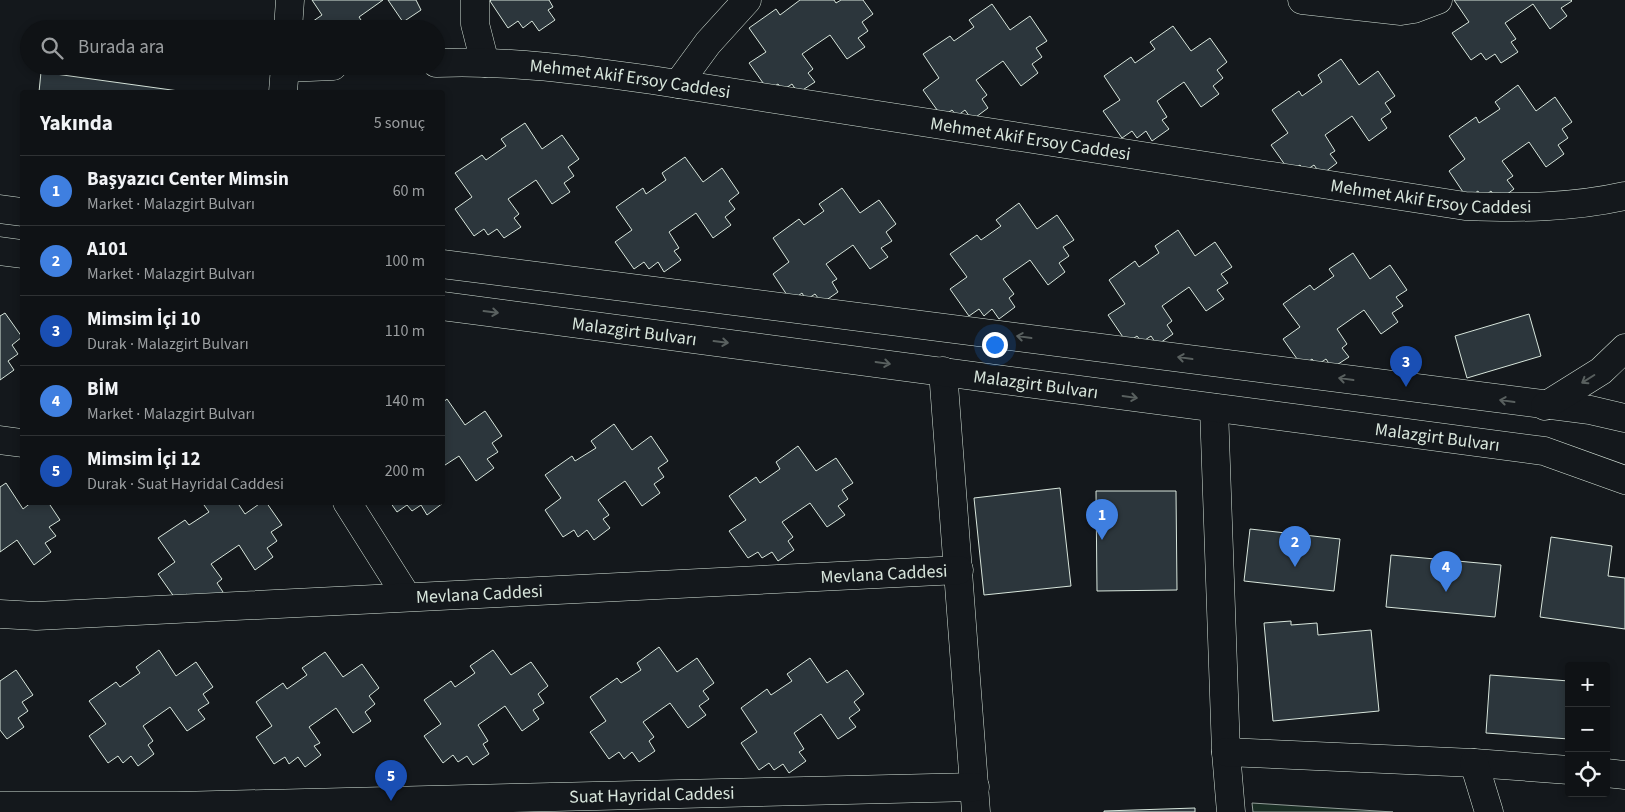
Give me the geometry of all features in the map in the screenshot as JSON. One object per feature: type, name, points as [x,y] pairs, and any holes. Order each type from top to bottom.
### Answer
[{"type":"main road","points":[[289,20],[290,0]]},
{"type":"main road","points":[[476,0],[475,24],[485,63]]},
{"type":"main road","points":[[678,84],[708,43],[747,0]]},
{"type":"main road","points":[[1302,0],[1400,11],[1421,7],[1438,0]]},
{"type":"main road","name":"Mehmet Akif Ersoy Caddesi","points":[[445,63],[485,63],[582,70],[1465,206],[1554,206],[1595,203],[1625,196]]},
{"type":"main road","points":[[0,209],[20,212]]},
{"type":"main road","points":[[0,251],[20,254]]},
{"type":"main road","points":[[445,264],[972,330],[1545,406],[1590,410],[1625,418]]},
{"type":"main road","name":"Malazgirt Bulvarı","points":[[445,306],[1544,451],[1625,480]]},
{"type":"main road","points":[[1545,406],[1601,371],[1625,348]]},
{"type":"main road","points":[[943,371],[975,799]]},
{"type":"main road","points":[[1214,408],[1226,752],[1231,812]]},
{"type":"main road","points":[[0,440],[20,443]]},
{"type":"main road","points":[[349,505],[407,597]]},
{"type":"main road","name":"Mevlana Caddesi","points":[[0,614],[36,616],[958,570]]},
{"type":"main road","points":[[1226,752],[1474,763],[1565,770]]},
{"type":"main road","points":[[1474,763],[1489,812]]},
{"type":"main road","points":[[1610,773],[1625,775]]},
{"type":"main road","name":"Suat Hayridal Caddesi","points":[[0,806],[177,809],[975,799]]},
{"type":"green space","points":[[1252,803],[1393,812],[1253,812]]},
{"type":"building","points":[[312,0],[383,0],[359,17],[361,20],[315,20],[322,15]]},
{"type":"building","points":[[388,0],[416,0],[421,10],[406,20],[402,20]]},
{"type":"building","points":[[491,0],[549,0],[553,7],[548,10],[555,20],[539,31],[532,21],[523,28],[518,21],[508,28]]},
{"type":"building","points":[[800,0],[834,0],[836,3],[841,0],[863,0],[873,14],[862,22],[868,31],[858,38],[865,47],[847,59],[830,35],[802,54],[813,69],[808,73],[815,82],[798,93],[792,84],[783,90],[778,84],[768,90],[749,63],[766,52],[749,28],[776,9],[780,15]]},
{"type":"building","points":[[1454,0],[1572,1],[1561,8],[1567,16],[1550,29],[1533,4],[1505,23],[1516,39],[1511,42],[1518,52],[1501,63],[1495,54],[1486,60],[1481,53],[1471,60],[1452,33],[1469,22]]},
{"type":"building","points":[[992,4],[1010,30],[1030,16],[1047,41],[1036,48],[1042,57],[1032,64],[1038,73],[1021,86],[1003,61],[976,80],[987,95],[982,99],[988,108],[972,120],[965,110],[957,116],[952,110],[942,117],[923,90],[939,78],[923,54],[950,36],[954,41],[974,27],[969,20]]},
{"type":"building","points":[[1173,26],[1191,51],[1210,38],[1227,62],[1217,70],[1223,78],[1213,86],[1219,94],[1201,107],[1184,82],[1157,101],[1167,117],[1162,120],[1169,129],[1152,141],[1146,131],[1137,138],[1132,131],[1122,138],[1103,111],[1120,100],[1104,76],[1131,57],[1135,63],[1155,49],[1150,42]]},
{"type":"building","points":[[1341,59],[1359,85],[1378,71],[1395,96],[1385,103],[1391,112],[1381,119],[1387,128],[1369,141],[1352,116],[1325,135],[1335,151],[1330,154],[1337,163],[1321,175],[1314,165],[1305,171],[1300,165],[1290,172],[1271,145],[1288,133],[1272,110],[1299,91],[1302,96],[1322,82],[1318,75]]},
{"type":"building","points":[[41,75],[63,75],[172,90],[39,90]]},
{"type":"building","points":[[1518,85],[1536,111],[1555,97],[1572,122],[1562,129],[1568,138],[1558,145],[1564,154],[1546,167],[1529,142],[1502,161],[1513,176],[1507,180],[1514,189],[1498,201],[1491,191],[1482,198],[1478,191],[1467,198],[1449,171],[1465,159],[1449,136],[1476,117],[1479,123],[1500,109],[1495,102]]},
{"type":"building","points":[[525,123],[542,149],[562,135],[579,159],[568,167],[574,176],[564,183],[570,192],[552,204],[536,180],[508,199],[519,214],[514,218],[521,227],[504,238],[497,229],[488,235],[484,229],[474,236],[455,209],[472,197],[455,173],[482,155],[486,160],[506,146],[501,139]]},
{"type":"building","points":[[685,157],[703,182],[722,168],[739,193],[729,201],[735,209],[725,217],[731,225],[713,238],[696,213],[669,232],[679,248],[674,251],[681,260],[664,272],[658,262],[649,269],[644,262],[634,269],[615,242],[632,230],[616,207],[643,188],[646,194],[666,180],[662,173]]},
{"type":"building","points":[[842,188],[860,213],[879,200],[896,224],[886,232],[892,241],[881,248],[888,257],[870,269],[853,245],[826,264],[837,279],[832,282],[838,292],[822,303],[815,294],[806,300],[802,293],[791,301],[773,274],[789,262],[773,238],[799,219],[804,225],[824,211],[819,204]]},
{"type":"building","points":[[1019,203],[1037,229],[1057,215],[1074,240],[1063,247],[1069,256],[1059,263],[1065,272],[1048,285],[1030,260],[1003,279],[1014,294],[1009,298],[1015,307],[999,319],[992,309],[984,316],[979,309],[969,316],[950,289],[967,277],[950,254],[977,235],[981,240],[1001,226],[996,220]]},
{"type":"building","points":[[1178,230],[1195,256],[1215,242],[1232,267],[1221,274],[1228,283],[1217,290],[1224,299],[1206,311],[1189,287],[1162,306],[1172,321],[1167,325],[1173,334],[1157,345],[1151,336],[1142,342],[1137,336],[1127,343],[1108,315],[1125,304],[1109,280],[1135,261],[1139,267],[1159,253],[1155,246]]},
{"type":"building","points":[[1353,253],[1370,279],[1390,265],[1407,290],[1396,297],[1403,306],[1392,313],[1398,322],[1381,334],[1364,310],[1337,329],[1347,344],[1342,348],[1349,357],[1332,368],[1326,359],[1317,365],[1312,359],[1302,366],[1283,339],[1300,327],[1283,304],[1310,285],[1314,290],[1334,276],[1329,269]]},
{"type":"building","points":[[5,313],[20,334],[20,339],[12,345],[18,354],[8,361],[14,370],[0,380],[0,316]]},
{"type":"building","points":[[1529,314],[1541,356],[1467,378],[1455,336]]},
{"type":"building","points":[[447,399],[465,425],[485,411],[502,436],[492,443],[498,452],[487,459],[494,468],[476,481],[459,456],[445,465],[445,401]]},
{"type":"building","points":[[614,424],[632,450],[651,436],[668,461],[658,468],[664,477],[654,484],[660,493],[642,506],[625,481],[598,500],[609,515],[603,519],[610,528],[594,540],[587,530],[578,537],[574,530],[563,537],[545,510],[561,498],[545,475],[572,456],[575,461],[596,448],[591,441]]},
{"type":"building","points":[[798,446],[816,471],[836,458],[853,483],[842,490],[848,499],[838,506],[845,515],[827,527],[810,503],[782,522],[793,537],[788,541],[794,550],[778,561],[772,552],[762,558],[758,552],[748,558],[729,531],[746,520],[729,496],[756,477],[760,483],[780,469],[776,462]]},
{"type":"building","points":[[6,483],[23,509],[28,505],[50,505],[60,520],[49,527],[56,536],[45,543],[51,552],[34,565],[17,540],[0,552],[0,487]]},
{"type":"building","points":[[1060,488],[1071,586],[984,595],[974,498]]},
{"type":"building","points":[[1096,491],[1176,491],[1177,590],[1097,591]]},
{"type":"building","points":[[204,505],[239,505],[245,514],[258,505],[268,505],[282,525],[271,532],[277,541],[267,548],[273,557],[255,570],[239,545],[211,564],[222,579],[217,583],[223,592],[207,604],[191,601],[187,594],[177,601],[158,574],[175,562],[158,538],[185,520],[189,525],[209,512]]},
{"type":"building","points":[[392,505],[407,505],[397,512]]},
{"type":"building","points":[[407,505],[421,505],[412,511]]},
{"type":"building","points":[[421,505],[440,505],[427,515]]},
{"type":"building","points":[[1250,529],[1340,539],[1334,591],[1244,581]]},
{"type":"building","points":[[1551,537],[1612,546],[1608,576],[1625,578],[1625,629],[1540,617]]},
{"type":"building","points":[[1391,555],[1501,565],[1495,617],[1386,607]]},
{"type":"building","points":[[1291,621],[1291,625],[1317,623],[1318,635],[1371,630],[1379,711],[1273,721],[1264,623]]},
{"type":"building","points":[[659,647],[677,672],[697,658],[714,683],[703,691],[709,699],[699,706],[706,715],[688,728],[670,703],[643,722],[654,737],[649,741],[655,751],[639,762],[632,752],[624,759],[619,752],[609,759],[590,732],[606,721],[590,697],[617,678],[621,683],[641,670],[637,663]]},
{"type":"building","points":[[159,650],[176,676],[196,662],[213,687],[203,694],[209,703],[198,710],[205,719],[187,731],[170,707],[143,726],[153,741],[148,745],[154,754],[138,766],[131,756],[123,763],[118,756],[108,763],[89,736],[106,724],[89,701],[116,682],[120,687],[140,673],[136,667]]},
{"type":"building","points":[[493,650],[511,675],[531,662],[548,686],[538,694],[544,703],[533,710],[539,719],[522,731],[505,706],[478,725],[488,741],[483,744],[489,754],[473,765],[467,756],[458,762],[453,755],[443,763],[424,736],[441,724],[424,700],[451,681],[455,687],[475,673],[470,666]]},
{"type":"building","points":[[325,652],[343,677],[362,664],[379,688],[369,696],[375,704],[365,712],[371,721],[353,733],[336,708],[309,727],[320,743],[314,746],[321,755],[305,767],[298,757],[289,764],[285,757],[274,764],[256,737],[272,726],[256,702],[283,683],[287,689],[307,675],[302,668]]},
{"type":"building","points":[[810,658],[827,683],[847,670],[864,694],[854,702],[860,710],[849,718],[856,727],[838,739],[821,714],[794,733],[804,749],[799,752],[806,761],[789,773],[783,764],[774,770],[769,763],[759,770],[741,743],[757,732],[741,708],[767,689],[771,695],[792,681],[787,674]]},
{"type":"building","points":[[16,670],[33,695],[22,702],[28,711],[18,718],[24,727],[7,739],[0,730],[0,681]]},
{"type":"building","points":[[1490,675],[1565,681],[1565,739],[1486,733]]},
{"type":"building","points":[[1195,808],[1195,812],[1104,812],[1104,811]]},
{"type":"place","name":"Mimsim İçi 10","points":[[1406,387]]},
{"type":"place","name":"Başyazıcı Center Mimsin","points":[[1102,540]]},
{"type":"place","name":"A101","points":[[1295,567]]},
{"type":"place","name":"BİM","points":[[1446,592]]},
{"type":"place","name":"Mimsim İçi 12","points":[[391,801]]}]
